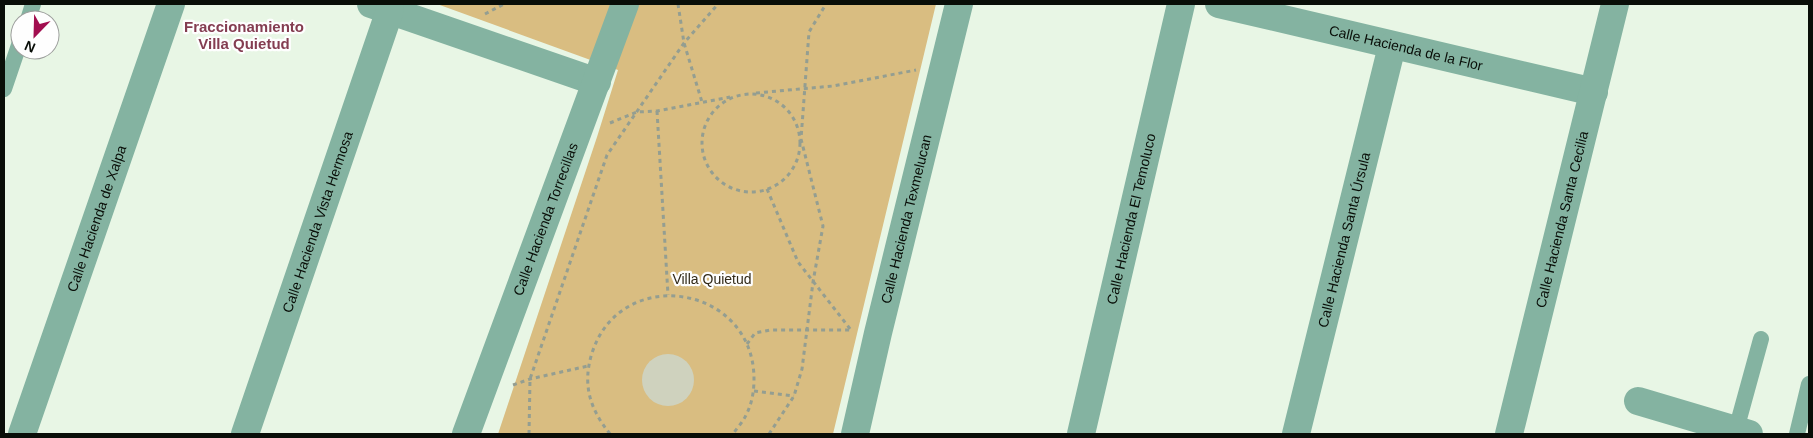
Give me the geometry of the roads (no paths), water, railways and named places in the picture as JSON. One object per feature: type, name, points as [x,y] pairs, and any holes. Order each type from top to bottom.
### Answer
[{"type":"street","name":"Calle Hacienda de Xalpa","points":[[22,434],[171,4]]},
{"type":"street","name":"Calle Hacienda Torrecillas","points":[[466,434],[625,4]]},
{"type":"street","name":"Calle Hacienda Texmelucan","points":[[855,434],[959,4]]},
{"type":"street","name":"Calle Hacienda El Temoluco","points":[[1081,434],[1181,4]]},
{"type":"street","name":"Calle Hacienda de la Flor","points":[[1219,4],[1594,92]]},
{"type":"street","name":"Calle Hacienda Santa Cecilia","points":[[1509,434],[1615,4]]},
{"type":"street","points":[[381,7],[597,82]]},
{"type":"street","name":"Calle Hacienda Vista Hermosa","points":[[245,434],[381,7]]},
{"type":"street","name":"Calle Hacienda Santa Úrsula","points":[[1296,434],[1392,46]]},
{"type":"street","points":[[1638,401],[1742,432]]},
{"type":"lane","points":[[4,89],[14,60]]},
{"type":"lane","points":[[1742,432],[1761,339]]},
{"type":"lane","points":[[1797,434],[1809,384]]},
{"type":"district","name":"Fraccionamiento Villa Quietud","points":[[244,34]]},
{"type":"park label","name":"Villa Quietud","points":[[712,279]]}]
